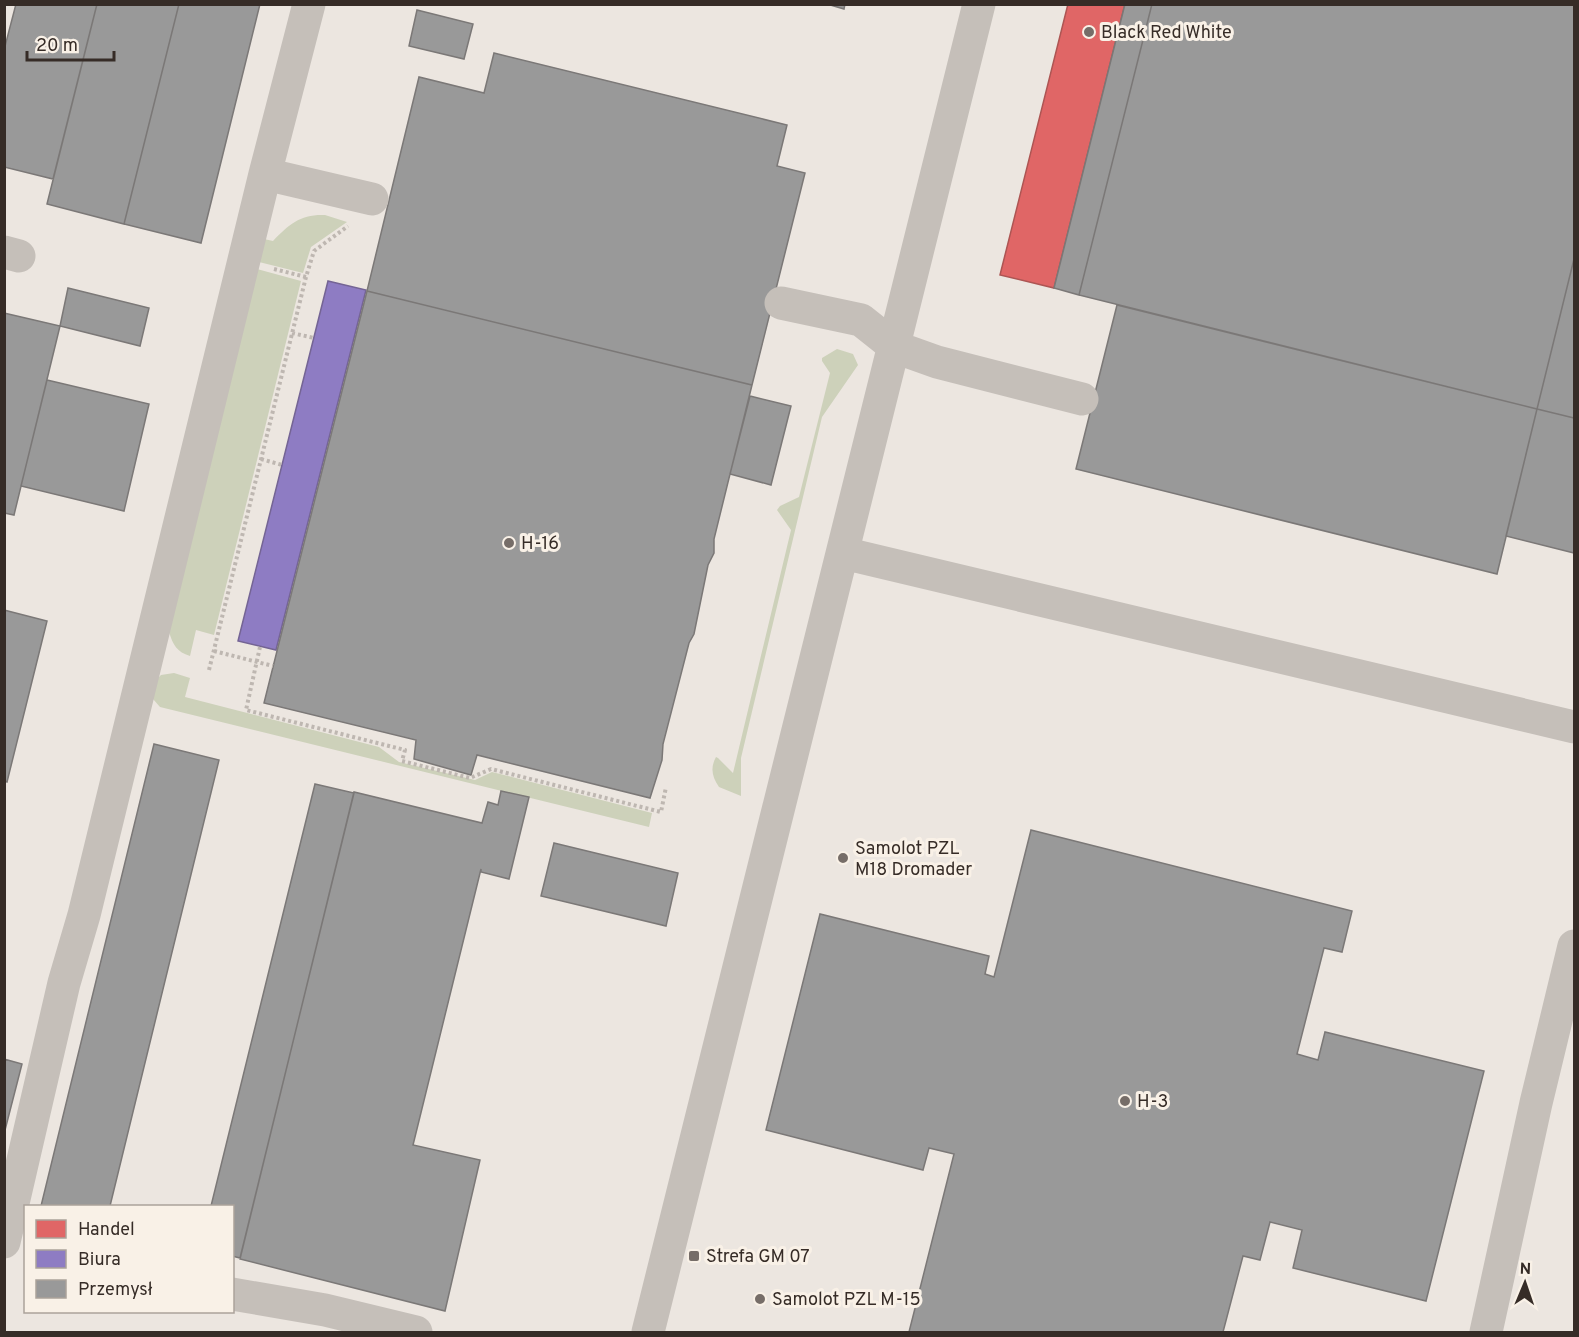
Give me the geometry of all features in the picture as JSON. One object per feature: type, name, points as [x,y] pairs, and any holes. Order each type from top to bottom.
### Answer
[{"type":"lane","points":[[4,1242],[64,983],[87,904],[309,4]]},
{"type":"lane","points":[[648,1332],[979,4]]},
{"type":"lane","points":[[266,174],[362,211]]},
{"type":"lane","points":[[781,303],[861,320],[895,347],[937,362],[1082,399]]},
{"type":"lane","points":[[843,553],[1575,727]]},
{"type":"lane","points":[[1485,1332],[1536,1103],[1572,968]]},
{"type":"lane","points":[[4,1247],[24,1252]]},
{"type":"lane","points":[[234,1294],[325,1310],[416,1332]]},
{"type":"path","points":[[209,670],[314,251],[362,211]]},
{"type":"path","points":[[244,262],[306,277]]},
{"type":"path","points":[[292,333],[314,338]]},
{"type":"path","points":[[261,459],[282,465]]},
{"type":"path","points":[[260,647],[246,710],[405,750],[402,760],[470,778],[491,769],[661,812],[666,787]]},
{"type":"path","points":[[214,651],[273,666]]},
{"type":"green space","points":[[325,215],[347,222],[311,247],[303,273],[259,262],[264,239],[273,241],[290,225],[302,218]]},
{"type":"green space","points":[[257,269],[301,281],[214,635],[196,630],[190,656],[176,647],[169,632]]},
{"type":"green space","points":[[837,349],[853,354],[858,365],[822,417],[741,758],[741,796],[719,787],[712,769],[716,757],[733,773],[791,530],[777,510],[780,506],[799,497],[830,373],[822,358]]},
{"type":"green space","points":[[174,673],[190,678],[185,697],[379,747],[399,762],[475,780],[492,772],[652,813],[649,827],[160,707],[153,699],[155,681],[161,675]]},
{"type":"building: Handel","points":[[1068,4],[1125,4],[1054,288],[1000,275]]},
{"type":"building: Biura","points":[[328,281],[366,290],[276,650],[238,641]]},
{"type":"building: Przemysł","points":[[16,4],[97,4],[53,179],[4,167],[4,50]]},
{"type":"building: Przemysł","points":[[97,4],[179,4],[124,224],[47,204]]},
{"type":"building: Przemysł","points":[[179,4],[260,4],[201,243],[124,224]]},
{"type":"building: Przemysł","points":[[827,4],[845,4],[844,9]]},
{"type":"building: Przemysł","points":[[1125,4],[1152,4],[1079,295],[1054,288]]},
{"type":"building: Przemysł","points":[[1152,4],[1574,4],[1574,259],[1537,409],[1079,295]]},
{"type":"building: Przemysł","points":[[417,10],[473,24],[464,59],[409,46]]},
{"type":"building: Przemysł","points":[[494,53],[787,125],[777,166],[805,173],[752,385],[367,291],[419,77],[484,93]]},
{"type":"building: Przemysł","points":[[1574,259],[1574,418],[1537,409]]},
{"type":"building: Przemysł","points":[[68,288],[149,308],[140,346],[60,326]]},
{"type":"building: Przemysł","name":"H-16","points":[[367,291],[752,385],[714,539],[714,553],[708,565],[694,634],[689,643],[663,744],[662,760],[650,798],[477,755],[471,775],[414,759],[416,740],[264,703]]},
{"type":"building: Przemysł","points":[[1117,305],[1537,409],[1497,574],[1076,469]]},
{"type":"building: Przemysł","points":[[4,313],[60,326],[14,515],[4,513]]},
{"type":"building: Przemysł","points":[[47,380],[149,404],[124,511],[21,486]]},
{"type":"building: Przemysł","points":[[750,396],[791,406],[771,485],[730,474]]},
{"type":"building: Przemysł","points":[[1537,409],[1574,418],[1574,553],[1506,536]]},
{"type":"building: Przemysł","points":[[4,610],[47,621],[7,782],[4,781]]},
{"type":"building: Przemysł","points":[[154,744],[219,760],[110,1205],[41,1205]]},
{"type":"building: Przemysł","points":[[315,784],[354,793],[240,1258],[234,1256],[234,1205],[211,1205]]},
{"type":"building: Przemysł","points":[[501,791],[529,797],[509,879],[481,872],[481,869],[413,1145],[480,1160],[445,1311],[240,1259],[354,792],[482,823],[488,802],[498,805]]},
{"type":"building: Przemysł","name":"H-3","points":[[1031,830],[1352,911],[1342,952],[1324,948],[1297,1054],[1318,1060],[1325,1032],[1484,1071],[1426,1301],[1293,1268],[1302,1230],[1270,1222],[1260,1260],[1243,1256],[1223,1332],[909,1332],[954,1154],[929,1148],[923,1170],[766,1130],[820,914],[989,956],[985,974],[994,977]]},
{"type":"building: Przemysł","points":[[554,843],[678,873],[666,926],[541,896]]},
{"type":"building: Przemysł","points":[[4,1059],[22,1064],[4,1134]]},
{"type":"place","name":"Black Red White","points":[[1089,32]]},
{"type":"place","name":"H-16","points":[[509,543]]},
{"type":"place","name":"Samolot PZL M18 Dromader","points":[[843,858]]},
{"type":"place","name":"H-3","points":[[1125,1101]]},
{"type":"place","name":"Strefa GM 07","points":[[694,1256]]},
{"type":"place","name":"Samolot PZL M-15","points":[[760,1299]]}]
